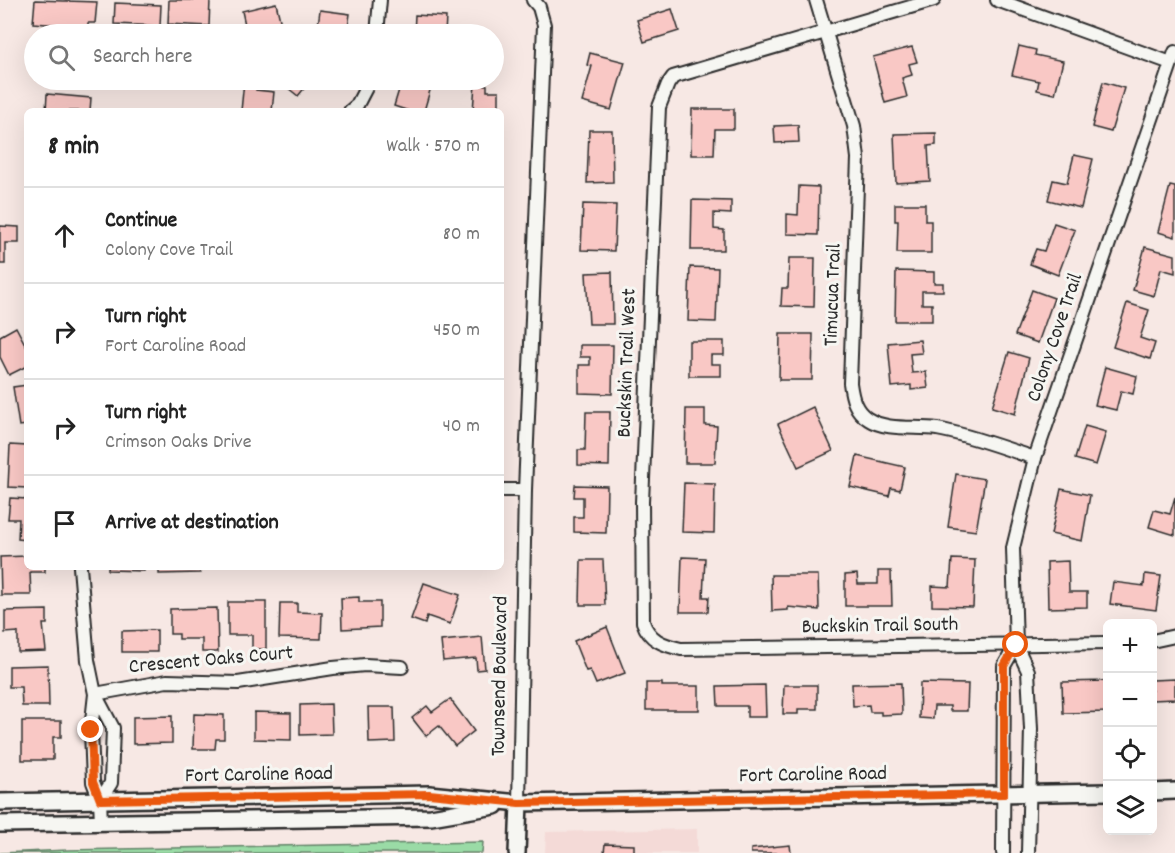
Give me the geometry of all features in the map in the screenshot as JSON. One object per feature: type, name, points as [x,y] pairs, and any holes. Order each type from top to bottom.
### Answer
[{"type":"street","points":[[378,24],[380,0]]},
{"type":"street","name":"Townsend Boulevard","points":[[518,853],[525,490],[544,25],[539,7],[533,0]]},
{"type":"street","name":"Timucua Trail","points":[[816,0],[854,126],[858,158],[850,383],[858,411],[877,424],[934,429],[963,435],[1035,458]]},
{"type":"street","points":[[825,33],[934,0]]},
{"type":"street","points":[[997,0],[1173,58]]},
{"type":"street","name":"Buckskin Trail West","points":[[656,640],[645,629],[643,622],[642,502],[659,107],[673,77],[825,33]]},
{"type":"street","name":"Colony Cove Trail","points":[[1028,853],[1031,729],[1028,671],[1016,645],[1013,548],[1035,458],[1173,58]]},
{"type":"street","points":[[354,108],[365,90]]},
{"type":"street","points":[[504,490],[525,490]]},
{"type":"street","points":[[80,570],[88,660],[95,694],[113,728],[111,783],[100,800]]},
{"type":"street","points":[[1157,640],[1175,636]]},
{"type":"street","name":"Buckskin Trail South","points":[[656,640],[681,649],[1103,643]]},
{"type":"street","name":"Colony Cove Trail","points":[[1003,853],[1004,666],[1016,645]]},
{"type":"street","name":"Crescent Oaks Court","points":[[95,694],[167,681],[238,683],[333,668],[365,665],[402,667]]},
{"type":"street","points":[[95,694],[91,730],[93,782],[100,800],[101,822]]},
{"type":"street","points":[[1157,792],[1175,791]]},
{"type":"street","name":"Fort Caroline Road","points":[[0,802],[429,794],[519,803],[1103,792]]},
{"type":"street","name":"Fort Caroline Road","points":[[0,824],[431,817],[519,803]]},
{"type":"shaded area","points":[[697,829],[697,853],[545,853],[546,832]]},
{"type":"green space","points":[[483,842],[482,853],[0,853],[68,850]]},
{"type":"building","points":[[35,0],[97,2],[95,23],[33,23]]},
{"type":"building","points":[[169,0],[210,0],[209,24],[168,24]]},
{"type":"building","points":[[115,3],[161,5],[160,24],[114,24]]},
{"type":"building","points":[[276,3],[281,24],[245,24],[242,11]]},
{"type":"building","points":[[672,9],[679,31],[644,42],[637,20]]},
{"type":"building","points":[[320,10],[350,14],[348,24],[318,24]]},
{"type":"building","points":[[415,15],[446,17],[446,24],[415,24]]},
{"type":"building","points":[[1019,46],[1036,50],[1035,55],[1063,61],[1055,94],[1037,90],[1039,81],[1012,75]]},
{"type":"building","points":[[912,47],[917,62],[909,64],[912,75],[902,78],[907,97],[885,103],[873,57]]},
{"type":"building","points":[[590,53],[625,62],[611,110],[582,102],[592,66],[587,65]]},
{"type":"building","points":[[1103,82],[1124,88],[1111,132],[1092,127]]},
{"type":"building","points":[[243,90],[274,92],[272,108],[241,108]]},
{"type":"building","points":[[290,90],[303,90],[298,96]]},
{"type":"building","points":[[399,90],[430,90],[425,108],[394,106]]},
{"type":"building","points":[[475,90],[499,91],[499,108],[473,108]]},
{"type":"building","points":[[47,94],[91,98],[90,108],[46,108]]},
{"type":"building","points":[[692,109],[734,109],[734,129],[715,129],[714,155],[691,155]]},
{"type":"building","points":[[798,125],[799,142],[775,143],[774,126]]},
{"type":"building","points":[[589,130],[612,130],[613,182],[587,183]]},
{"type":"building","points":[[936,133],[936,145],[928,146],[930,181],[896,183],[894,134]]},
{"type":"building","points":[[1074,155],[1093,159],[1081,208],[1048,200],[1053,180],[1067,183]]},
{"type":"building","points":[[799,186],[819,187],[818,235],[787,234],[787,214],[798,215]]},
{"type":"building","points":[[1170,186],[1175,187],[1175,237],[1158,232]]},
{"type":"building","points":[[692,200],[731,201],[731,214],[714,213],[714,229],[724,230],[724,250],[691,250]]},
{"type":"building","points":[[583,204],[616,205],[614,251],[581,250]]},
{"type":"building","points":[[895,204],[925,204],[925,221],[931,221],[931,253],[897,253],[898,221],[895,221]]},
{"type":"building","points":[[1054,223],[1075,230],[1058,275],[1030,264],[1036,249],[1044,251]]},
{"type":"building","points":[[0,226],[19,227],[19,243],[5,243],[5,264],[0,264]]},
{"type":"building","points":[[1145,247],[1175,255],[1175,273],[1161,269],[1154,296],[1133,290]]},
{"type":"building","points":[[789,258],[815,258],[814,307],[781,306],[782,288],[788,288]]},
{"type":"building","points":[[690,267],[718,268],[716,322],[688,321]]},
{"type":"building","points":[[896,271],[934,272],[934,283],[943,283],[943,291],[922,291],[922,304],[932,304],[932,321],[895,321]]},
{"type":"building","points":[[612,272],[613,324],[589,324],[586,273]]},
{"type":"building","points":[[1032,290],[1054,298],[1038,343],[1015,335]]},
{"type":"building","points":[[1127,303],[1149,310],[1140,338],[1155,343],[1150,359],[1113,347]]},
{"type":"building","points":[[16,327],[24,342],[24,368],[9,375],[0,357],[0,336]]},
{"type":"building","points":[[780,334],[813,334],[812,380],[779,380]]},
{"type":"building","points":[[920,340],[922,353],[910,354],[912,373],[926,372],[928,388],[911,390],[911,385],[892,387],[888,343]]},
{"type":"building","points":[[689,341],[724,341],[724,355],[711,355],[711,364],[721,364],[721,376],[689,376]]},
{"type":"building","points":[[580,345],[613,345],[612,394],[579,393],[579,365],[590,365],[590,357],[580,357]]},
{"type":"building","points":[[1009,352],[1029,358],[1015,414],[992,407]]},
{"type":"building","points":[[1105,367],[1137,376],[1133,394],[1121,391],[1116,410],[1095,405]]},
{"type":"building","points":[[24,385],[24,425],[19,426],[13,387]]},
{"type":"building","points":[[813,407],[833,451],[798,467],[778,424]]},
{"type":"building","points":[[686,409],[705,409],[705,425],[717,426],[715,463],[685,463]]},
{"type":"building","points":[[586,412],[610,412],[609,466],[578,465],[578,450],[585,450]]},
{"type":"building","points":[[1085,426],[1106,432],[1096,465],[1075,459]]},
{"type":"building","points":[[10,445],[24,446],[24,488],[8,487]]},
{"type":"building","points":[[857,456],[905,467],[900,490],[891,488],[889,496],[850,487]]},
{"type":"building","points":[[956,474],[985,479],[976,531],[948,527]]},
{"type":"building","points":[[684,483],[715,484],[714,533],[682,532]]},
{"type":"building","points":[[575,485],[607,486],[606,533],[574,532],[574,517],[583,517],[583,497],[574,497]]},
{"type":"building","points":[[1061,489],[1090,495],[1082,541],[1051,534]]},
{"type":"building","points":[[1175,497],[1175,535],[1149,527],[1154,510],[1170,514]]},
{"type":"building","points":[[10,498],[24,499],[24,540],[18,539],[19,519],[8,519]]},
{"type":"building","points":[[24,556],[24,570],[45,570],[45,572],[30,572],[31,595],[1,595],[0,557]]},
{"type":"building","points":[[682,557],[705,558],[703,597],[709,597],[708,612],[680,612]]},
{"type":"building","points":[[952,559],[975,560],[973,607],[932,606],[932,586],[950,587]]},
{"type":"building","points":[[581,560],[603,560],[605,605],[580,605]]},
{"type":"building","points":[[1068,561],[1069,592],[1087,592],[1087,607],[1048,608],[1047,562]]},
{"type":"building","points":[[159,570],[200,570],[200,573],[159,574]]},
{"type":"building","points":[[878,571],[891,571],[892,606],[845,606],[845,575],[857,574],[858,584],[878,584]]},
{"type":"building","points":[[1145,574],[1161,576],[1156,610],[1110,604],[1113,582],[1144,586]]},
{"type":"building","points":[[771,575],[818,575],[819,610],[788,607],[788,610],[772,611]]},
{"type":"building","points":[[424,583],[460,595],[450,624],[427,616],[425,624],[411,619]]},
{"type":"building","points":[[359,597],[359,602],[380,602],[380,627],[342,629],[341,598]]},
{"type":"building","points":[[228,602],[266,602],[266,649],[252,649],[252,635],[228,635]]},
{"type":"building","points":[[280,603],[297,603],[297,612],[322,613],[321,639],[279,638]]},
{"type":"building","points":[[217,608],[218,652],[202,652],[202,639],[179,639],[179,634],[170,634],[170,609]]},
{"type":"building","points":[[47,610],[47,624],[43,624],[46,651],[18,652],[18,632],[5,633],[5,611]]},
{"type":"building","points":[[607,627],[625,673],[596,684],[590,670],[586,671],[574,641]]},
{"type":"building","points":[[157,630],[157,652],[122,652],[122,631]]},
{"type":"building","points":[[482,637],[485,669],[477,670],[476,658],[443,661],[441,641]]},
{"type":"building","points":[[48,665],[49,706],[22,706],[21,687],[9,687],[9,666]]},
{"type":"building","points":[[1175,679],[1175,699],[1157,700],[1157,680]]},
{"type":"building","points":[[1103,681],[1103,712],[1063,713],[1062,682]]},
{"type":"building","points":[[646,683],[662,683],[662,686],[699,686],[699,710],[646,710]]},
{"type":"building","points":[[901,683],[902,714],[881,715],[881,712],[870,712],[869,705],[853,706],[852,684]]},
{"type":"building","points":[[920,683],[968,684],[967,711],[950,711],[950,706],[934,706],[933,719],[919,718]]},
{"type":"building","points":[[765,685],[766,717],[747,717],[747,706],[718,706],[717,686]]},
{"type":"building","points":[[784,685],[817,685],[817,709],[798,709],[798,714],[783,714]]},
{"type":"building","points":[[450,699],[474,731],[455,746],[439,726],[426,736],[412,718],[427,706],[432,712]]},
{"type":"building","points":[[331,704],[332,734],[300,735],[300,705]]},
{"type":"building","points":[[368,707],[394,707],[395,742],[369,743]]},
{"type":"building","points":[[254,712],[291,713],[291,740],[254,739]]},
{"type":"building","points":[[194,714],[224,715],[224,739],[216,739],[215,749],[193,749]]},
{"type":"building","points":[[172,716],[172,743],[133,744],[133,717]]},
{"type":"building","points":[[22,721],[61,721],[61,737],[53,737],[53,760],[22,760]]},
{"type":"building","points":[[605,844],[634,845],[634,853],[604,853]]},
{"type":"building","points":[[790,845],[791,853],[751,853],[751,849]]},
{"type":"route","points":[[91,730],[93,782],[100,800],[429,794],[519,803],[1004,794],[1002,742],[1004,666],[1016,645]]}]
